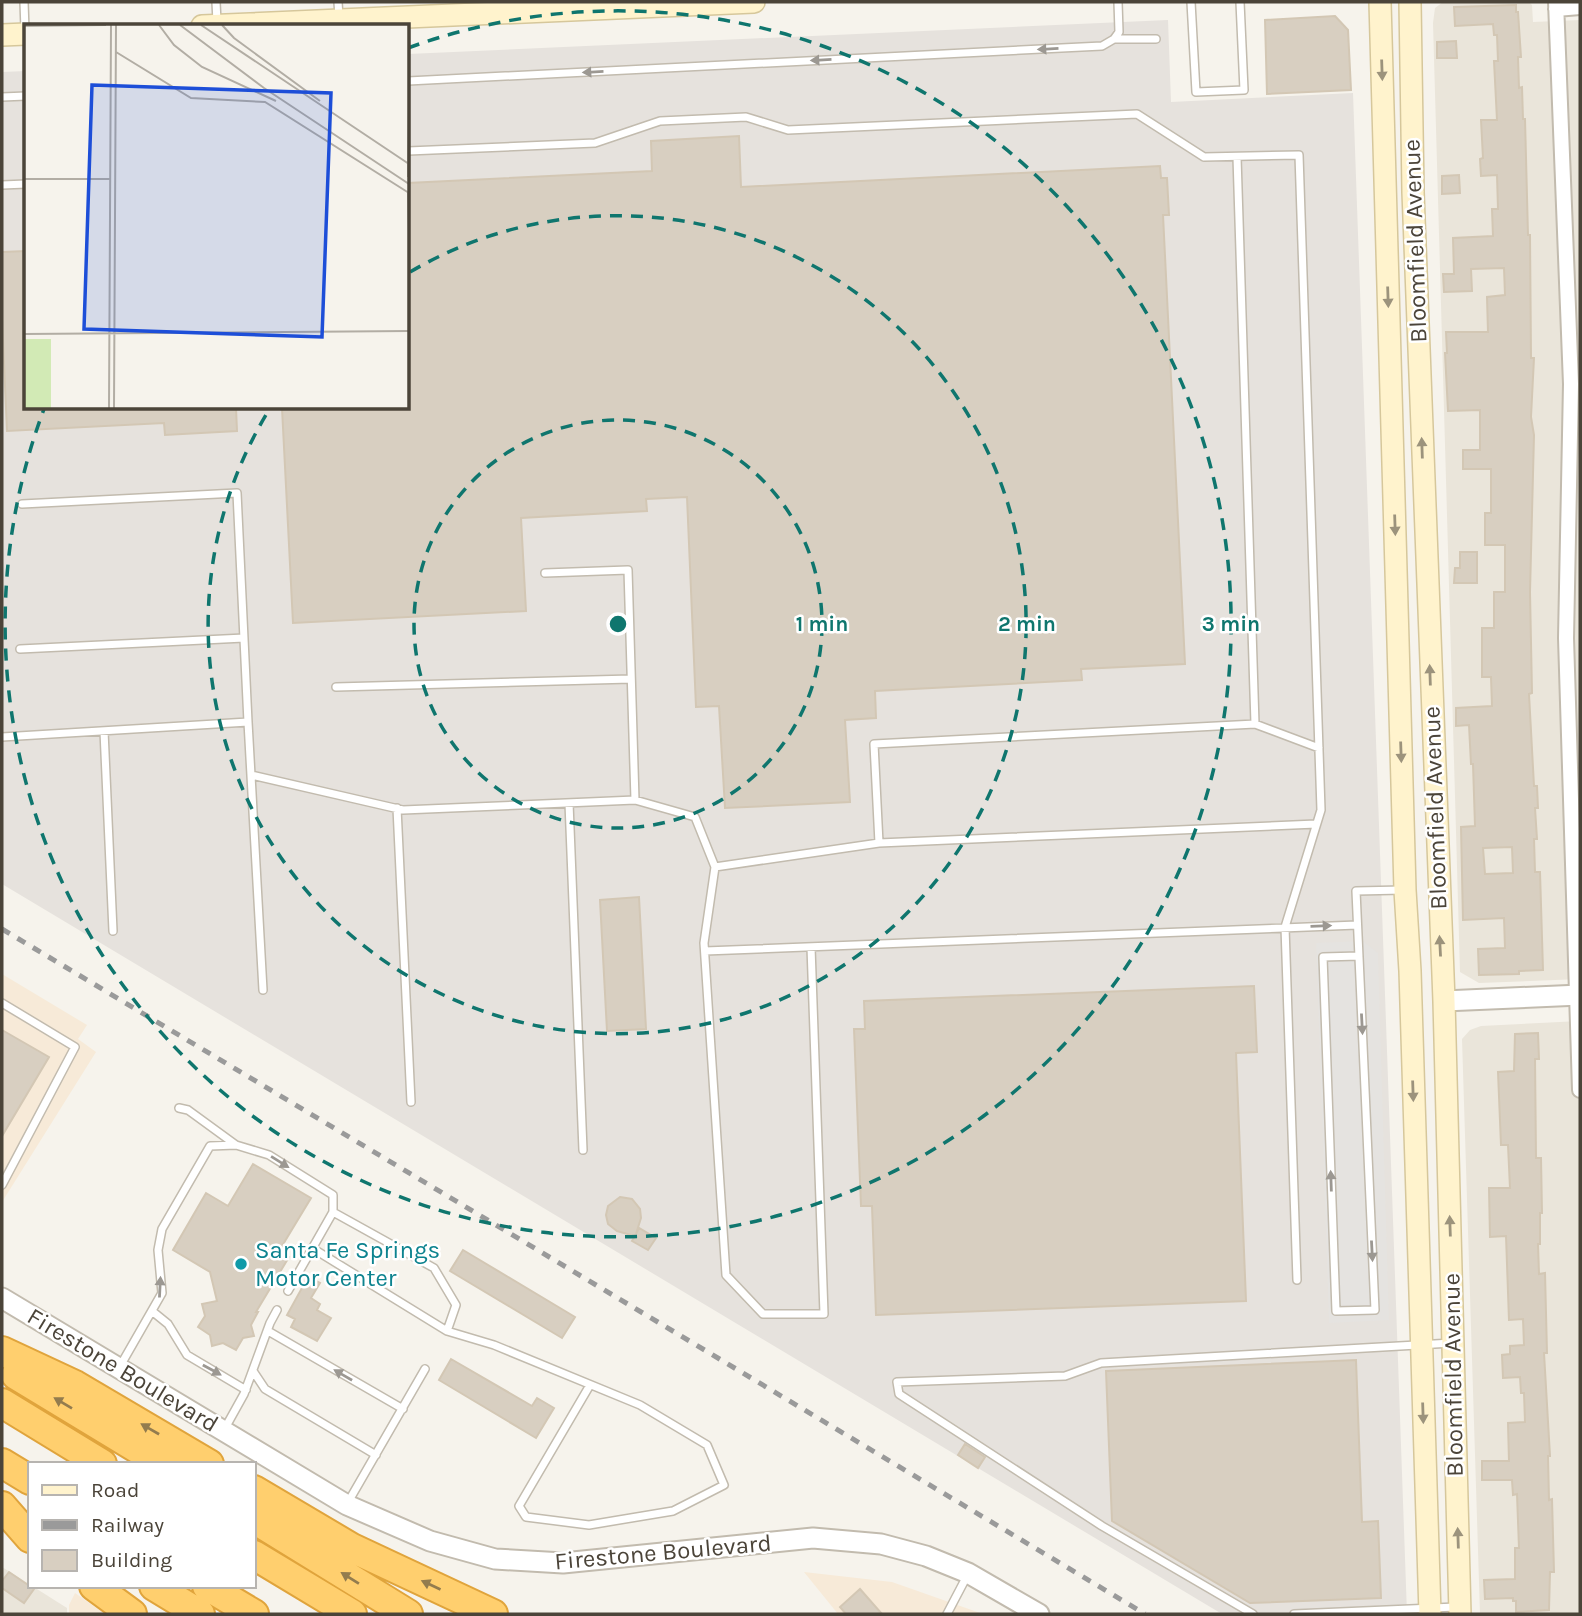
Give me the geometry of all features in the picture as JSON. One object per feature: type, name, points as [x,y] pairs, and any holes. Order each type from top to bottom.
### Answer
[{"type":"highway","points":[[2,1350],[75,1385],[206,1462]]},
{"type":"highway","points":[[2,1366],[160,1462]]},
{"type":"highway","points":[[2,1403],[99,1462]]},
{"type":"highway","points":[[2,1464],[28,1479]]},
{"type":"highway","points":[[256,1491],[352,1548],[493,1614]]},
{"type":"highway","points":[[2,1494],[28,1510]]},
{"type":"highway","points":[[2,1506],[28,1536]]},
{"type":"highway","points":[[256,1520],[408,1614]]},
{"type":"highway","points":[[256,1556],[352,1614]]},
{"type":"highway","points":[[97,1588],[132,1614]]},
{"type":"highway","points":[[157,1588],[200,1614]]},
{"type":"highway","points":[[210,1588],[254,1614]]},
{"type":"main road","points":[[233,24],[339,11],[754,2]]},
{"type":"main road","name":"Bloomfield Avenue","points":[[1380,2],[1405,890],[1410,971],[1430,1611]]},
{"type":"main road","name":"Bloomfield Avenue","points":[[1410,2],[1413,206],[1444,1000],[1460,1610]]},
{"type":"main road","points":[[2,36],[24,34]]},
{"type":"main road","points":[[1405,890],[1420,883],[1437,866]]},
{"type":"main road","points":[[1405,890],[1439,911]]},
{"type":"main road","points":[[1410,971],[1423,988],[1444,1000]]},
{"type":"main road","points":[[1411,1023],[1425,1010],[1444,1000]]},
{"type":"street","points":[[1580,8],[1556,5],[1571,384],[1566,638],[1580,1090]]},
{"type":"street","points":[[1444,1000],[1579,995]]},
{"type":"street","name":"Firestone Boulevard","points":[[2,1298],[347,1505],[430,1541],[495,1559],[563,1563],[813,1538],[881,1544],[926,1556],[968,1573],[1039,1614]]},
{"type":"lane","points":[[24,2],[25,24]]},
{"type":"lane","points":[[216,2],[217,24]]},
{"type":"lane","points":[[410,81],[1102,46],[1114,39],[1118,32],[1118,2]]},
{"type":"lane","points":[[1191,2],[1196,92],[1244,90],[1240,2]]},
{"type":"lane","points":[[1114,39],[1156,39]]},
{"type":"lane","points":[[2,97],[24,96]]},
{"type":"lane","points":[[410,151],[595,143],[660,121],[746,117],[788,130],[1138,114],[1204,158],[1299,155],[1321,810],[1285,927],[1297,1280]]},
{"type":"lane","points":[[1237,157],[1255,724]]},
{"type":"lane","points":[[2,185],[24,184]]},
{"type":"lane","points":[[22,504],[237,493],[263,990]]},
{"type":"lane","points":[[545,573],[628,570],[635,800]]},
{"type":"lane","points":[[20,649],[244,638]]},
{"type":"lane","points":[[336,687],[631,679]]},
{"type":"lane","points":[[2,737],[248,722]]},
{"type":"lane","points":[[879,843],[874,744],[1255,724],[1319,748]]},
{"type":"lane","points":[[104,731],[113,931]]},
{"type":"lane","points":[[251,775],[403,810],[635,800],[695,817],[715,867],[705,951],[726,1275],[763,1314],[824,1314],[811,947]]},
{"type":"lane","points":[[569,803],[583,1150]]},
{"type":"lane","points":[[397,808],[411,1102]]},
{"type":"lane","points":[[715,867],[879,843],[1316,824]]},
{"type":"lane","points":[[1359,956],[1323,957],[1336,1311],[1375,1310],[1359,956],[1357,925],[1356,891],[1405,890]]},
{"type":"lane","points":[[705,951],[1357,925]]},
{"type":"lane","points":[[2,1003],[75,1047],[2,1185]]},
{"type":"lane","points":[[179,1108],[188,1110],[236,1145]]},
{"type":"lane","points":[[119,1368],[162,1293],[158,1250],[162,1230],[210,1146],[236,1145],[269,1155],[333,1195],[332,1212],[288,1291]]},
{"type":"lane","points":[[332,1212],[434,1268],[456,1305],[447,1331]]},
{"type":"lane","points":[[312,1248],[447,1331],[494,1345],[640,1405],[707,1445],[724,1485],[673,1511],[589,1525],[526,1517],[519,1506],[590,1385]]},
{"type":"lane","points":[[223,1431],[246,1390],[277,1310]]},
{"type":"lane","points":[[152,1311],[168,1324],[187,1355],[246,1390]]},
{"type":"lane","points":[[268,1331],[402,1409]]},
{"type":"lane","points":[[1253,1614],[1102,1526],[899,1394],[897,1382],[1065,1376],[1101,1363],[1453,1343]]},
{"type":"lane","points":[[347,1505],[425,1369]]},
{"type":"lane","points":[[253,1371],[265,1389],[376,1455]]},
{"type":"lane","points":[[947,1614],[968,1573]]},
{"type":"lane","points":[[1294,1614],[1460,1610]]},
{"type":"shaded area","points":[[1443,2],[1529,2],[1532,5],[1533,22],[1580,20],[1580,979],[1479,983],[1460,972],[1433,23],[1435,8]]},
{"type":"shaded area","points":[[1168,20],[1171,102],[1353,93],[1407,1614],[1222,1614],[2,884],[2,72],[24,71],[24,410],[410,410],[410,54]]},
{"type":"shaded area","points":[[1363,941],[1378,953],[1389,1320],[1329,1323],[1316,943]]},
{"type":"shaded area","points":[[2,974],[87,1025],[78,1039],[96,1052],[2,1202]]},
{"type":"shaded area","points":[[1580,1021],[1580,1614],[1480,1614],[1462,1039],[1470,1030],[1481,1026]]},
{"type":"shaded area","points":[[2,1567],[28,1583],[28,1588],[35,1588],[67,1608],[67,1614],[2,1614]]},
{"type":"shaded area","points":[[804,1572],[892,1582],[983,1614],[838,1614]]},
{"type":"shaded area","points":[[75,1593],[105,1614],[69,1614],[69,1605]]},
{"type":"building","points":[[1516,5],[1518,12],[1521,57],[1518,57],[1519,88],[1522,87],[1525,119],[1530,235],[1531,358],[1534,358],[1531,417],[1534,435],[1530,592],[1532,693],[1529,694],[1534,786],[1537,786],[1535,872],[1540,872],[1543,970],[1519,971],[1519,974],[1479,975],[1478,949],[1505,948],[1504,918],[1463,920],[1461,827],[1475,826],[1473,764],[1469,725],[1456,726],[1456,708],[1492,706],[1491,677],[1482,677],[1482,628],[1494,628],[1494,592],[1505,592],[1505,545],[1485,545],[1485,513],[1491,513],[1491,469],[1463,469],[1463,450],[1480,450],[1480,410],[1448,411],[1446,332],[1488,332],[1487,297],[1505,295],[1504,268],[1471,269],[1472,291],[1444,292],[1443,274],[1454,274],[1453,238],[1493,236],[1492,209],[1498,209],[1497,175],[1481,176],[1480,159],[1483,158],[1481,120],[1497,120],[1494,61],[1498,61],[1497,35],[1494,35],[1493,24],[1455,26],[1454,7]],"holes":[[[1512,847],[1513,873],[1485,874],[1483,848]]]},
{"type":"building","points":[[1335,16],[1348,30],[1351,90],[1267,94],[1265,20]]},
{"type":"building","points":[[1456,41],[1457,58],[1437,58],[1437,42]]},
{"type":"building","points":[[739,136],[741,187],[1160,166],[1161,178],[1167,178],[1169,215],[1163,215],[1185,664],[1081,669],[1082,680],[875,691],[876,718],[845,720],[850,802],[725,808],[719,706],[696,707],[687,497],[646,499],[647,511],[521,518],[526,611],[293,623],[282,410],[410,410],[410,183],[652,171],[651,141]]},
{"type":"building","points":[[1459,175],[1460,193],[1442,194],[1442,176]]},
{"type":"building","points":[[24,251],[24,410],[236,410],[237,431],[165,435],[164,423],[7,431],[2,252]]},
{"type":"building","points":[[1460,552],[1477,552],[1477,583],[1454,583],[1455,568],[1460,568]]},
{"type":"building","points":[[639,897],[646,1029],[607,1031],[600,900]]},
{"type":"building","points":[[1254,986],[1257,1052],[1236,1053],[1246,1301],[876,1315],[872,1206],[861,1206],[854,1029],[865,1029],[864,1001]]},
{"type":"building","points":[[2,1030],[49,1057],[2,1136]]},
{"type":"building","points":[[1538,1033],[1539,1059],[1535,1059],[1536,1158],[1541,1158],[1542,1213],[1538,1244],[1539,1274],[1545,1273],[1547,1353],[1544,1353],[1554,1572],[1550,1572],[1549,1610],[1516,1612],[1516,1601],[1513,1601],[1513,1598],[1485,1599],[1484,1580],[1515,1579],[1515,1548],[1519,1548],[1517,1494],[1513,1495],[1512,1480],[1482,1480],[1482,1461],[1509,1461],[1508,1423],[1525,1422],[1524,1393],[1521,1393],[1520,1377],[1503,1378],[1502,1355],[1510,1354],[1510,1346],[1524,1345],[1523,1319],[1509,1320],[1506,1236],[1490,1237],[1489,1188],[1510,1188],[1508,1145],[1501,1145],[1498,1072],[1514,1071],[1515,1034]]},
{"type":"building","name":"Santa Fe Springs Motor Center","points":[[253,1164],[311,1198],[279,1251],[289,1257],[256,1312],[251,1325],[254,1336],[243,1338],[236,1350],[223,1343],[212,1346],[210,1335],[198,1327],[205,1316],[202,1304],[217,1301],[210,1272],[173,1250],[206,1193],[228,1206]]},
{"type":"building","points":[[620,1197],[632,1199],[640,1209],[641,1218],[636,1234],[639,1228],[656,1238],[648,1250],[632,1241],[635,1236],[617,1231],[608,1224],[608,1206]]},
{"type":"building","points":[[463,1250],[575,1317],[562,1338],[450,1271]]},
{"type":"building","points":[[308,1277],[320,1283],[311,1298],[320,1304],[317,1310],[331,1318],[317,1341],[291,1327],[295,1319],[287,1315]]},
{"type":"building","points":[[451,1359],[532,1406],[537,1398],[554,1408],[536,1438],[439,1380]]},
{"type":"building","points":[[1356,1360],[1362,1522],[1378,1521],[1381,1598],[1250,1603],[1112,1521],[1106,1371]]},
{"type":"building","points":[[965,1444],[985,1457],[978,1468],[958,1455]]},
{"type":"building","points":[[9,1572],[28,1585],[28,1588],[34,1589],[24,1603],[2,1588],[2,1581]]},
{"type":"building","points":[[860,1589],[882,1614],[846,1614],[840,1607]]},
{"type":"railway","points":[[2,929],[1145,1614]]},
{"type":"place","name":"Santa Fe Springs Motor Center","points":[[241,1264]]}]
